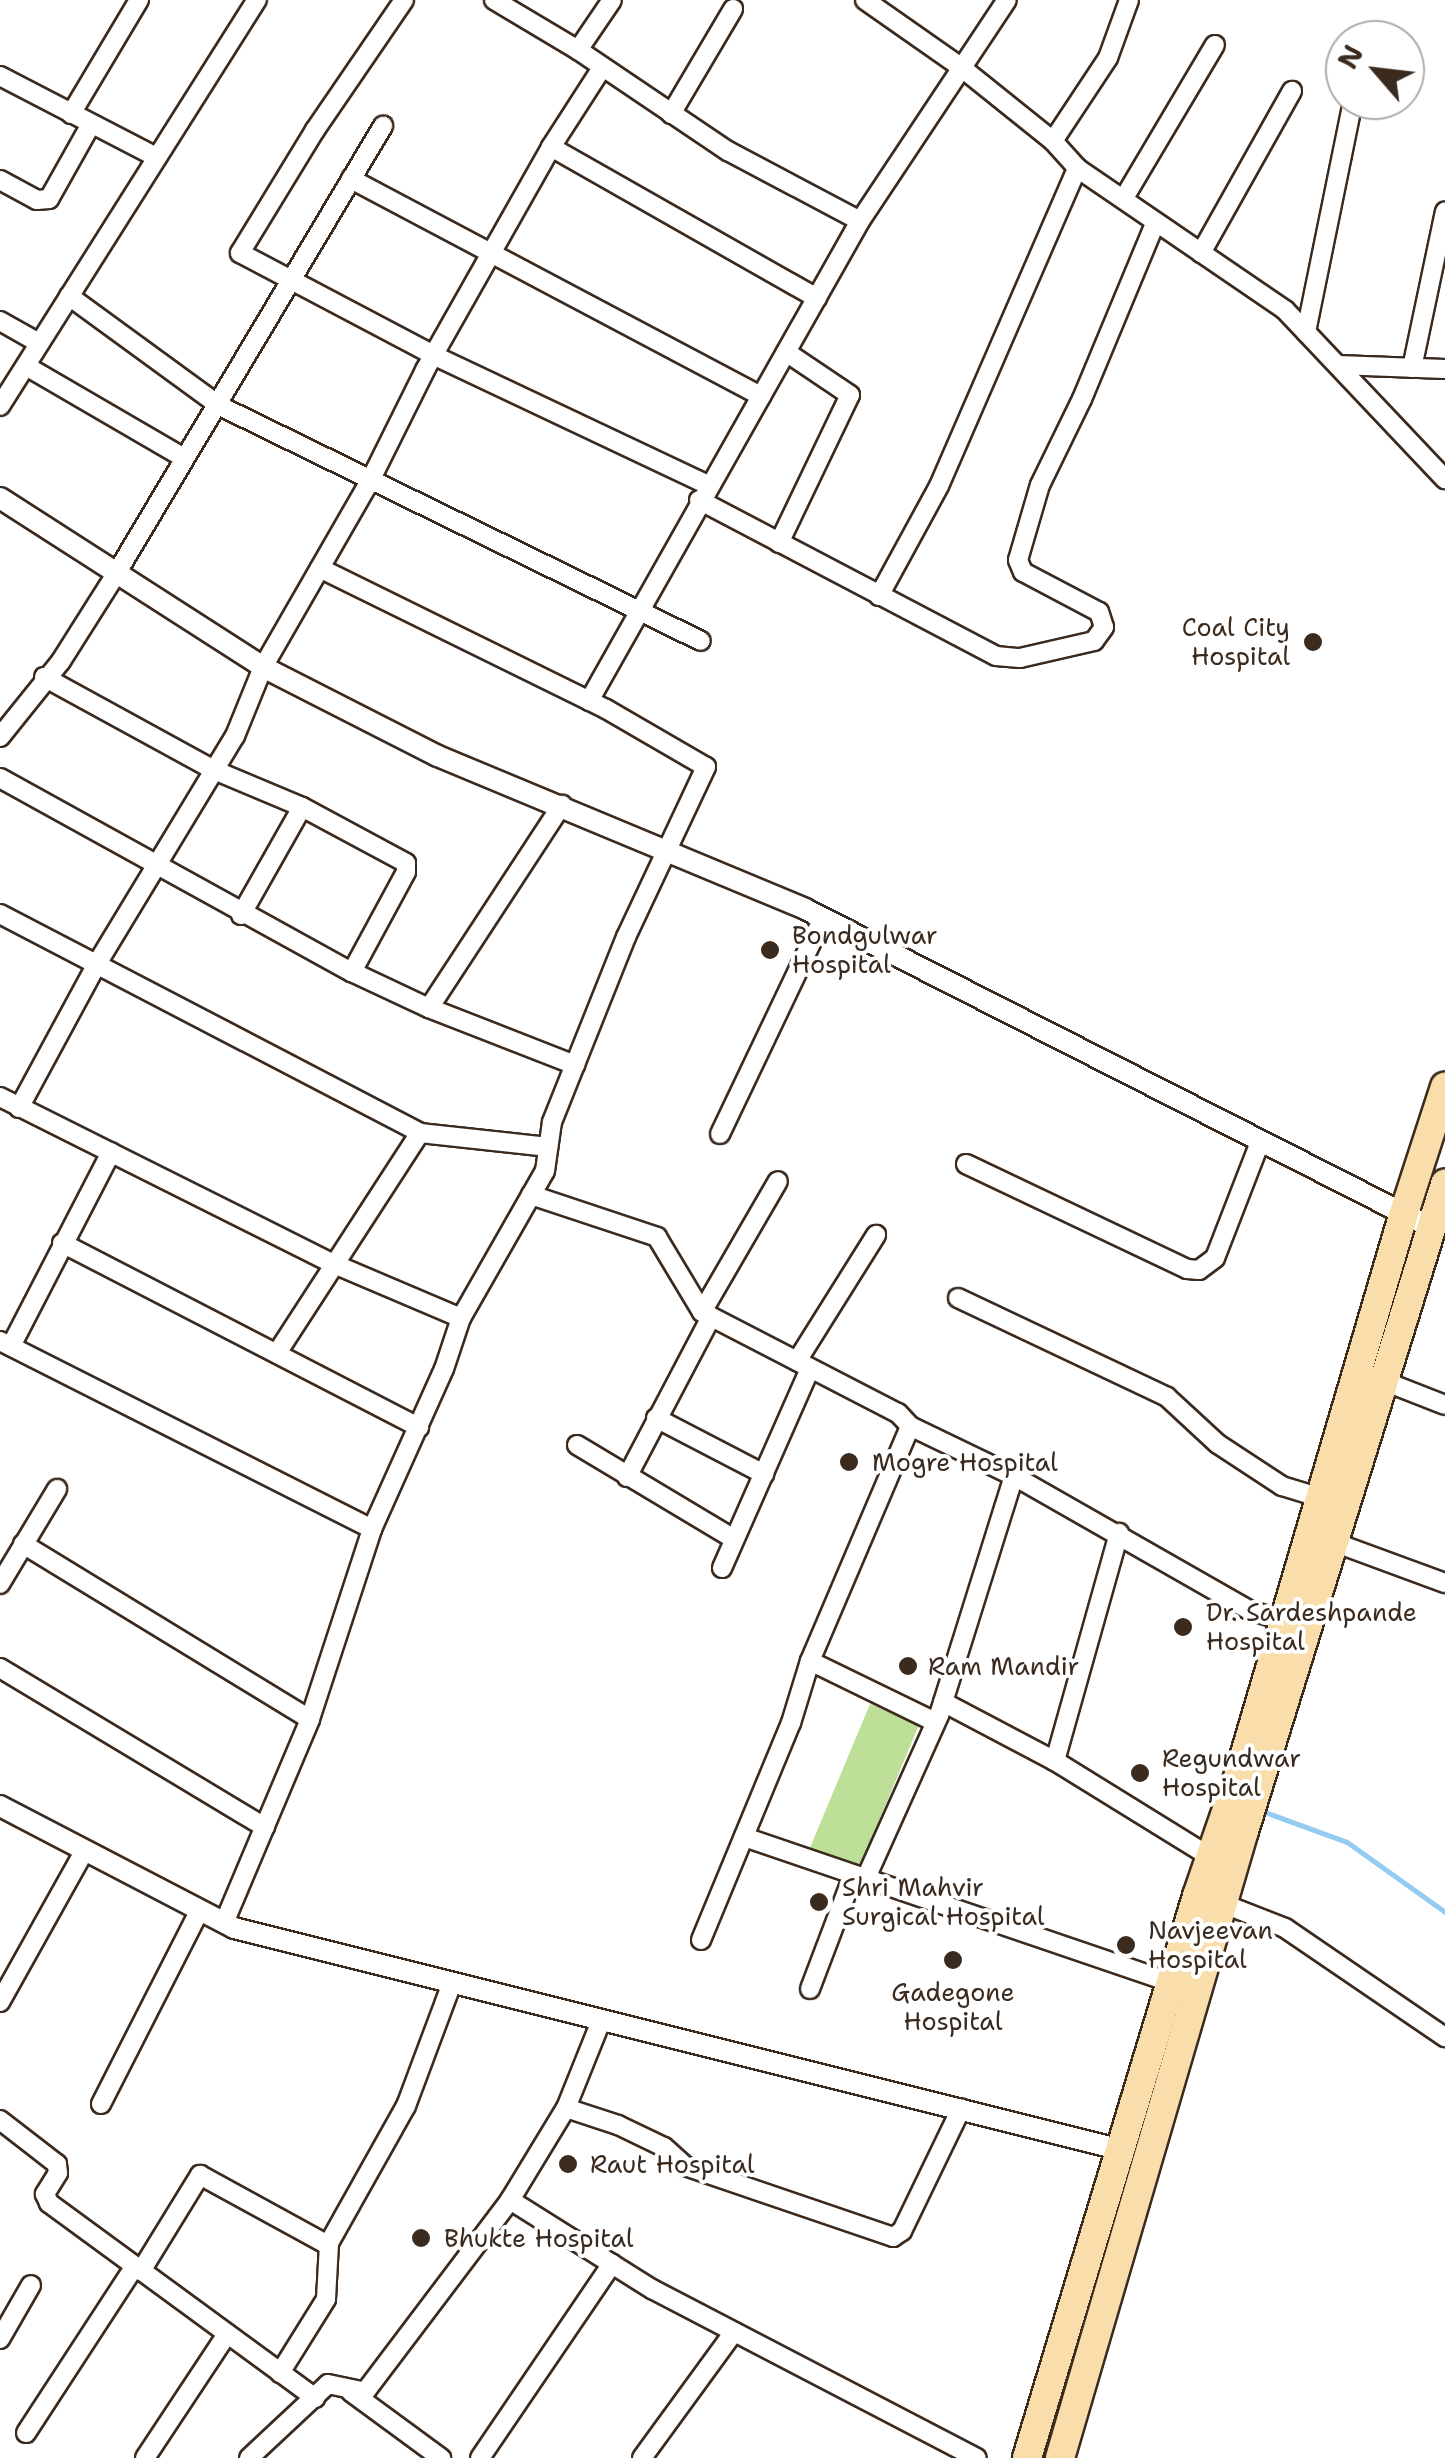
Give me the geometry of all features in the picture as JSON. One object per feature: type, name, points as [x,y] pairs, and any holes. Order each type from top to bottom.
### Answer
[{"type":"highway","points":[[1256,1760],[1280,1619],[1323,1538],[1311,1496],[1358,1372],[1445,1087]]},
{"type":"highway","points":[[1060,2458],[1224,1904],[1232,1827],[1323,1538],[1386,1380],[1445,1184]]},
{"type":"highway","points":[[1027,2458],[1209,1856],[1232,1827]]},
{"type":"street","points":[[0,406],[257,0]]},
{"type":"street","points":[[404,0],[315,130],[240,253],[704,492],[780,543],[996,656],[1020,658],[1094,641],[1104,627],[1099,612],[1023,572],[1018,560],[1040,484],[1082,399],[1155,224]]},
{"type":"street","points":[[494,0],[578,50],[728,151],[860,220]]},
{"type":"street","points":[[578,50],[612,0]]},
{"type":"street","points":[[864,0],[894,9],[1053,141],[1077,168],[1285,310],[1445,478]]},
{"type":"street","points":[[589,701],[860,220],[1007,0]]},
{"type":"street","points":[[1053,141],[1108,58],[1129,0]]},
{"type":"street","points":[[72,114],[132,2]]},
{"type":"street","points":[[671,114],[733,9]]},
{"type":"street","points":[[1124,198],[1215,45]]},
{"type":"street","points":[[19,1108],[98,962],[235,736],[263,667],[371,479],[550,147],[602,68]]},
{"type":"street","points":[[0,76],[156,157]]},
{"type":"street","points":[[1201,252],[1292,91]]},
{"type":"street","points":[[1306,332],[1349,120]]},
{"type":"street","points":[[0,180],[37,200],[49,199],[90,126]]},
{"type":"street","points":[[0,738],[61,660],[116,574],[294,282],[383,126]]},
{"type":"street","points":[[550,147],[817,298]]},
{"type":"street","points":[[879,596],[947,468],[1077,168]]},
{"type":"street","points":[[352,179],[761,396]]},
{"type":"street","points":[[1412,368],[1445,211]]},
{"type":"street","points":[[69,296],[220,406],[640,608],[700,641]]},
{"type":"street","points":[[0,321],[39,343]]},
{"type":"street","points":[[780,543],[850,395],[786,352]]},
{"type":"street","points":[[1338,365],[1445,369]]},
{"type":"street","points":[[26,366],[184,458]]},
{"type":"street","points":[[0,498],[263,667],[438,756],[670,850],[823,918],[1432,1228]]},
{"type":"street","points":[[224,1923],[310,1720],[372,1529],[419,1427],[461,1318],[545,1171],[552,1122],[626,937],[706,767],[589,701],[320,568]]},
{"type":"street","points":[[44,677],[214,770],[302,808],[406,863],[406,872],[352,972]]},
{"type":"street","points":[[0,778],[241,915],[352,972],[429,1008],[575,1065]]},
{"type":"street","points":[[429,1008],[562,805]]},
{"type":"street","points":[[241,915],[302,808]]},
{"type":"street","points":[[0,914],[420,1133],[548,1147]]},
{"type":"street","points":[[720,1134],[823,918]]},
{"type":"street","points":[[0,1097],[334,1264],[461,1318]]},
{"type":"street","points":[[278,1353],[420,1133]]},
{"type":"street","points":[[966,1164],[1187,1269],[1199,1270],[1215,1258],[1260,1142]]},
{"type":"street","points":[[110,1152],[5,1344],[372,1529]]},
{"type":"street","points":[[628,1477],[706,1314],[778,1181]]},
{"type":"street","points":[[532,1195],[657,1237],[706,1314],[898,1413],[910,1426],[1119,1533],[1249,1610],[1280,1619]]},
{"type":"street","points":[[722,1568],[764,1474],[803,1366],[876,1235]]},
{"type":"street","points":[[62,1243],[419,1427]]},
{"type":"street","points":[[958,1298],[1167,1397],[1218,1444],[1282,1486],[1311,1496]]},
{"type":"street","points":[[1358,1372],[1445,1405]]},
{"type":"street","points":[[656,1418],[764,1474]]},
{"type":"street","points":[[701,1940],[791,1723],[810,1660],[910,1426]]},
{"type":"street","points":[[577,1445],[734,1539]]},
{"type":"street","points":[[810,1989],[859,1878],[936,1722],[1014,1476]]},
{"type":"street","points":[[0,1584],[57,1489]]},
{"type":"street","points":[[1055,1761],[1119,1533]]},
{"type":"street","points":[[1323,1538],[1445,1584]]},
{"type":"street","points":[[23,1544],[310,1720]]},
{"type":"street","points":[[810,1660],[936,1722]]},
{"type":"street","points":[[0,1668],[265,1827]]},
{"type":"street","points":[[943,1702],[1055,1761],[1209,1856]]},
{"type":"street","points":[[0,1806],[224,1923],[1118,2150],[1148,2154]]},
{"type":"street","points":[[744,1837],[1170,1982]]},
{"type":"street","points":[[0,2002],[85,1850]]},
{"type":"street","points":[[1224,1904],[1285,1928],[1445,2037]]},
{"type":"street","points":[[101,2104],[200,1910]]},
{"type":"street","points":[[280,2373],[328,2294],[328,2245],[406,2106],[452,1983]]},
{"type":"street","points":[[250,2458],[328,2384],[365,2392],[510,2200],[566,2108],[601,2020]]},
{"type":"street","points":[[566,2108],[618,2125],[664,2148],[684,2166],[893,2237],[902,2231],[961,2109]]},
{"type":"street","points":[[0,2120],[57,2164],[58,2174],[45,2194],[48,2202],[315,2398]]},
{"type":"street","points":[[26,2434],[200,2175],[328,2245]]},
{"type":"street","points":[[510,2200],[612,2264],[734,2332],[977,2458]]},
{"type":"street","points":[[480,2458],[612,2264]]},
{"type":"street","points":[[0,2339],[31,2285]]},
{"type":"street","points":[[644,2457],[734,2332]]},
{"type":"street","points":[[145,2458],[227,2334]]},
{"type":"street","points":[[347,2388],[441,2458]]},
{"type":"green space","points":[[870,1704],[919,1725],[859,1868],[809,1850]]},
{"type":"waterway","points":[[1272,1611],[1285,1569]]},
{"type":"waterway","points":[[1249,1693],[1269,1622]]},
{"type":"waterway","points":[[1262,1811],[1347,1842],[1445,1912]]},
{"type":"place","name":"Coal City Hospital","points":[[1313,642]]},
{"type":"place","name":"Bondgulwar Hospital","points":[[770,950]]},
{"type":"place","name":"Mogre Hospital","points":[[849,1462]]},
{"type":"place","name":"Dr. Sardeshpande Hospital","points":[[1183,1627]]},
{"type":"place","name":"Ram Mandir","points":[[908,1666]]},
{"type":"place","name":"Regundwar Hospital","points":[[1140,1773]]},
{"type":"place","name":"Shri Mahvir Surgical Hospital","points":[[819,1902]]},
{"type":"place","name":"Navjeevan Hospital","points":[[1126,1945]]},
{"type":"place","name":"Gadegone Hospital","points":[[953,1960]]},
{"type":"place","name":"Raut Hospital","points":[[568,2164]]},
{"type":"place","name":"Bhukte Hospital","points":[[421,2238]]}]
